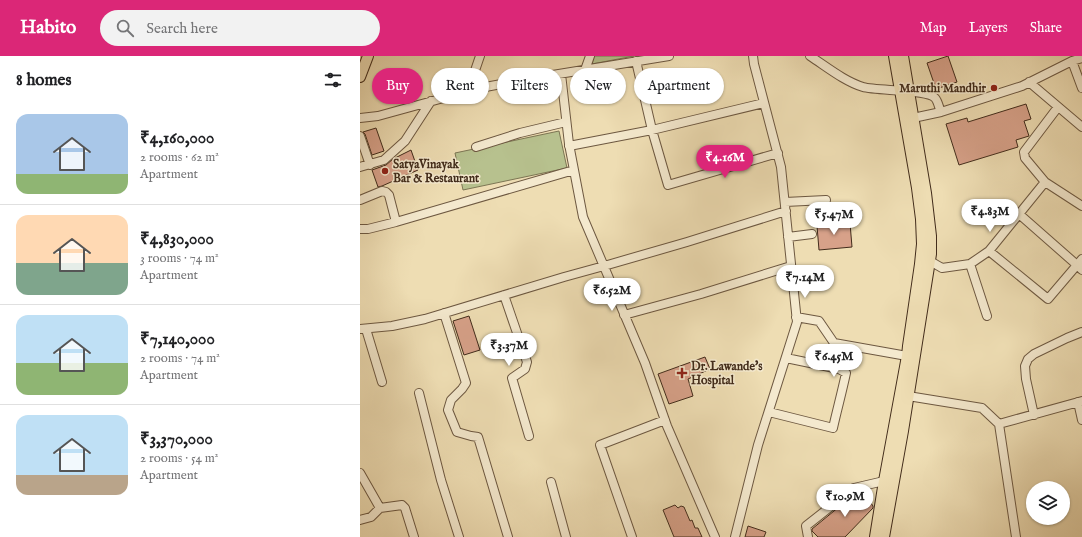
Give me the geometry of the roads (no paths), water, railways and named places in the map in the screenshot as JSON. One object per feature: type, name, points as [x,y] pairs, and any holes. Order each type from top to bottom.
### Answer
[{"type":"main road","points":[[884,537],[931,254],[931,236],[926,193],[913,118],[894,56]]},
{"type":"main road","points":[[875,537],[907,356],[922,244],[921,219],[904,91],[903,56]]},
{"type":"main road","points":[[360,77],[364,62]]},
{"type":"street","points":[[476,68],[480,56]]},
{"type":"street","points":[[586,68],[590,56]]},
{"type":"street","points":[[596,68],[669,56]]},
{"type":"street","points":[[735,537],[737,524],[758,445],[797,322],[781,167],[753,56]]},
{"type":"street","points":[[810,56],[846,79],[864,87],[930,94],[935,97],[941,112]]},
{"type":"street","points":[[913,118],[941,112],[1022,86],[1072,61],[1082,58]]},
{"type":"street","points":[[636,61],[652,130],[668,185],[778,153]]},
{"type":"street","points":[[1072,61],[1082,88]]},
{"type":"street","points":[[1029,82],[1082,127]]},
{"type":"street","points":[[562,84],[566,122],[583,217],[645,363],[665,420],[715,537]]},
{"type":"street","points":[[360,118],[378,116],[431,101]]},
{"type":"street","points":[[360,167],[384,160],[405,140],[431,101]]},
{"type":"street","points":[[570,146],[652,130],[764,103]]},
{"type":"street","points":[[1058,107],[1024,152],[1025,158],[1045,182],[1082,206]]},
{"type":"street","points":[[476,147],[520,133],[566,122]]},
{"type":"street","points":[[360,136],[370,165]]},
{"type":"street","points":[[360,229],[368,229],[396,222],[574,170]]},
{"type":"street","points":[[930,261],[942,268],[970,264],[989,251],[1045,182]]},
{"type":"street","points":[[360,200],[382,191],[386,192],[389,195],[396,222]]},
{"type":"street","points":[[785,202],[826,200]]},
{"type":"street","points":[[382,382],[363,329],[392,326],[444,313],[687,242],[786,211]]},
{"type":"street","points":[[989,251],[1048,299],[1080,265],[1019,214]]},
{"type":"street","points":[[788,237],[812,234]]},
{"type":"street","points":[[970,264],[987,316]]},
{"type":"street","points":[[624,315],[701,294],[791,266]]},
{"type":"street","points":[[504,295],[528,362],[525,369],[512,378],[528,436]]},
{"type":"street","points":[[444,313],[466,383],[451,400],[448,410],[456,432],[478,437],[508,537]]},
{"type":"street","points":[[796,317],[819,321],[834,343],[907,356]]},
{"type":"street","points":[[1034,414],[1026,379],[1025,366],[1028,359],[1034,354],[1082,332]]},
{"type":"street","points":[[769,412],[833,428],[846,373],[840,369],[786,358]]},
{"type":"street","points":[[420,393],[441,480],[459,537]]},
{"type":"street","points":[[908,396],[982,408],[999,424],[1016,537]]},
{"type":"street","points":[[999,424],[1080,402],[1082,420]]},
{"type":"street","points":[[632,537],[600,445],[665,420]]},
{"type":"street","points":[[360,473],[380,508]]},
{"type":"street","points":[[808,537],[806,526],[854,488],[884,481]]},
{"type":"street","points":[[551,482],[566,537]]},
{"type":"street","points":[[360,520],[371,517],[380,508],[402,505],[405,508],[414,537]]},
{"type":"place","name":"Maruthi Mandhir","points":[[994,88]]},
{"type":"place","name":"SatyaVinayak Bar & Restaurant","points":[[385,171]]},
{"type":"place","name":"Dr. Lawande's Hospital","points":[[682,373]]}]
